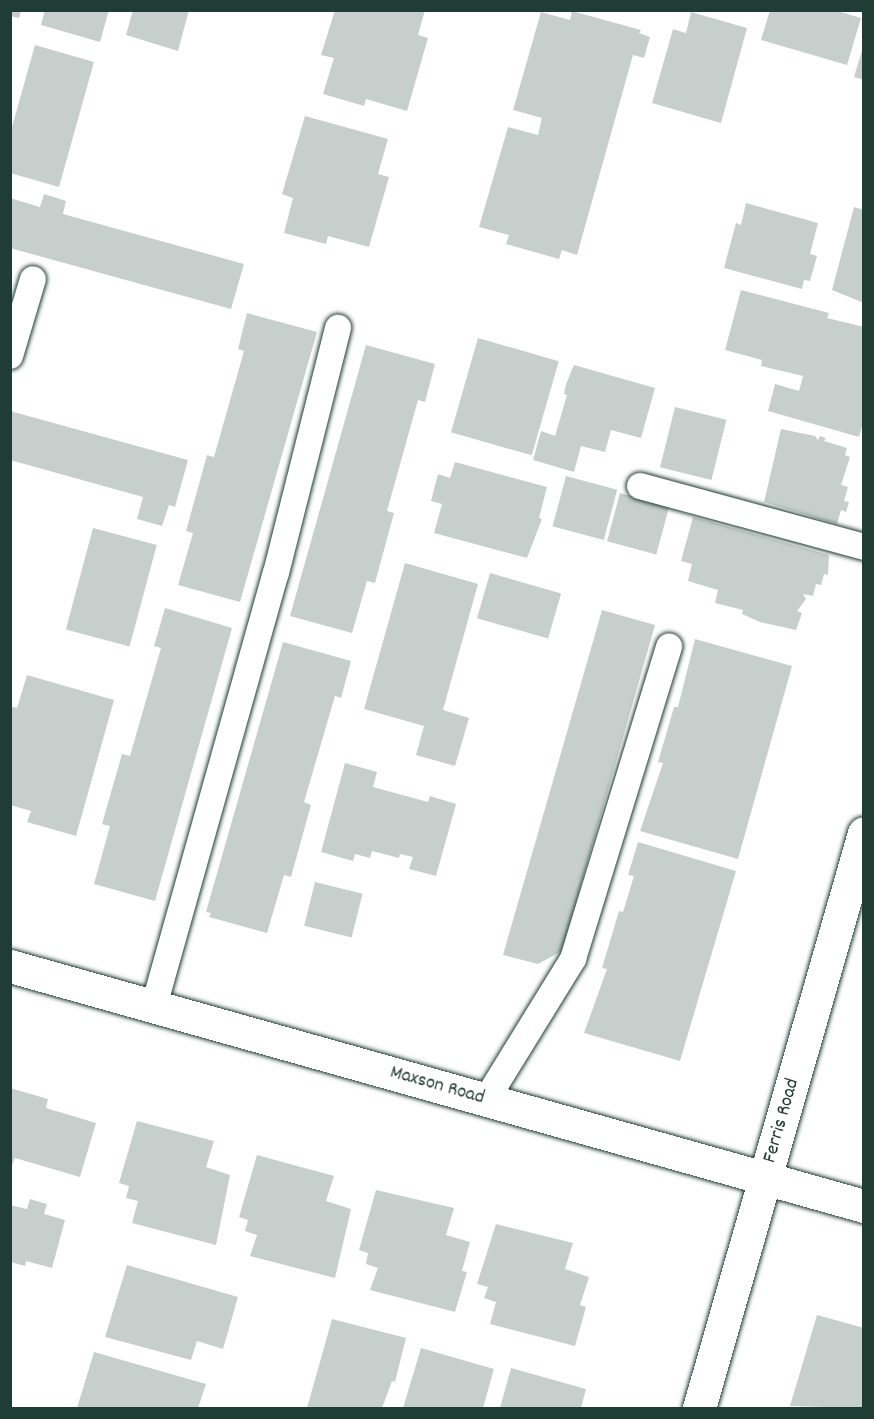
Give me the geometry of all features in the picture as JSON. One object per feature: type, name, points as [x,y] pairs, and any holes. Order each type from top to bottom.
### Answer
[{"type":"street","name":"Ferris Road","points":[[699,1408],[864,832]]},
{"type":"street","name":"Maxson Road","points":[[10,966],[864,1206]]},
{"type":"lane","points":[[10,356],[33,279]]},
{"type":"lane","points":[[154,1006],[276,573],[338,328]]},
{"type":"lane","points":[[640,486],[864,547]]},
{"type":"lane","points":[[486,1100],[573,959],[669,646]]},
{"type":"building","points":[[10,10],[21,10],[19,18],[10,16]]},
{"type":"building","points":[[45,10],[109,10],[100,42],[41,25]]},
{"type":"building","points":[[133,10],[189,10],[178,51],[126,35]]},
{"type":"building","points":[[335,10],[425,10],[418,35],[428,38],[407,111],[366,99],[364,106],[323,94],[334,58],[321,55]]},
{"type":"building","points":[[770,10],[834,10],[861,18],[847,65],[761,40]]},
{"type":"building","points":[[572,11],[641,30],[639,33],[650,37],[644,58],[633,55],[577,255],[562,250],[559,259],[506,244],[509,235],[479,227],[508,127],[538,135],[542,118],[513,110],[541,12],[570,20]]},
{"type":"building","points":[[691,12],[747,28],[721,123],[652,103],[673,29],[686,33]]},
{"type":"building","points":[[35,45],[94,62],[59,187],[10,173],[10,134]]},
{"type":"building","points":[[864,47],[864,80],[854,77]]},
{"type":"building","points":[[305,116],[388,139],[378,174],[389,177],[369,247],[328,236],[326,244],[284,233],[293,198],[282,194]]},
{"type":"building","points":[[44,194],[66,201],[63,214],[244,264],[231,309],[10,248],[10,198],[40,207]]},
{"type":"building","points":[[746,203],[818,223],[810,254],[817,256],[810,281],[804,280],[802,289],[724,268],[736,223],[741,225]]},
{"type":"building","points":[[854,207],[864,210],[864,303],[832,290]]},
{"type":"building","points":[[741,290],[829,313],[827,318],[864,327],[864,419],[859,437],[768,411],[775,384],[799,391],[803,376],[761,366],[762,360],[725,350]]},
{"type":"building","points":[[247,313],[317,332],[240,602],[178,585],[193,533],[186,531],[207,455],[214,457],[244,351],[238,349]]},
{"type":"building","points":[[478,338],[559,361],[532,455],[451,432]]},
{"type":"building","points":[[366,345],[435,364],[425,402],[418,400],[387,511],[394,513],[375,583],[367,581],[352,633],[290,616]]},
{"type":"building","points":[[574,365],[655,388],[641,438],[611,430],[605,452],[581,446],[574,472],[533,460],[541,431],[555,436],[567,395],[564,394],[566,384]]},
{"type":"building","points":[[675,407],[726,420],[711,480],[660,467]]},
{"type":"building","points":[[10,411],[188,460],[175,507],[169,505],[162,526],[137,519],[143,497],[10,460]]},
{"type":"building","points":[[781,429],[815,436],[818,440],[820,436],[826,438],[824,441],[847,448],[845,455],[850,457],[841,485],[848,487],[844,501],[849,502],[846,512],[841,510],[837,524],[764,502]]},
{"type":"building","points":[[455,462],[547,487],[539,518],[542,519],[527,558],[434,533],[442,504],[431,501],[438,474],[450,478]]},
{"type":"building","points":[[566,476],[617,490],[604,540],[553,526]]},
{"type":"building","points":[[620,493],[669,506],[656,554],[607,541]]},
{"type":"building","points":[[693,517],[829,555],[828,575],[824,574],[821,585],[816,584],[813,596],[803,594],[806,599],[797,611],[802,613],[796,630],[760,622],[742,614],[743,610],[715,603],[718,590],[688,581],[692,564],[681,561]]},
{"type":"building","points":[[93,528],[157,545],[130,647],[66,629]]},
{"type":"building","points":[[405,563],[478,584],[443,710],[469,718],[455,766],[416,755],[424,726],[364,709]]},
{"type":"building","points":[[490,573],[561,593],[548,639],[477,618]]},
{"type":"building","points":[[165,608],[232,628],[155,901],[94,884],[110,826],[102,824],[122,754],[130,756],[161,648],[154,646]]},
{"type":"building","points":[[602,610],[655,625],[562,951],[538,964],[503,955]]},
{"type":"building","points":[[695,639],[792,666],[738,859],[640,831],[663,763],[658,762],[674,707],[678,707]]},
{"type":"building","points":[[283,642],[351,661],[341,698],[335,696],[304,802],[311,805],[291,877],[284,875],[267,933],[209,917],[211,913],[206,912]]},
{"type":"building","points":[[27,675],[114,700],[76,836],[27,822],[31,811],[10,805],[10,706],[17,708]]},
{"type":"building","points":[[345,763],[377,772],[373,787],[428,802],[430,796],[456,804],[436,876],[409,869],[413,857],[400,854],[399,858],[372,851],[370,858],[355,854],[353,861],[321,852]]},
{"type":"building","points":[[638,842],[736,871],[680,1061],[584,1033],[607,969],[602,968],[619,911],[623,912],[634,876],[628,875]]},
{"type":"building","points":[[315,882],[363,894],[352,938],[304,926]]},
{"type":"building","points":[[10,1088],[48,1099],[46,1108],[96,1123],[80,1177],[15,1158],[10,1170]]},
{"type":"building","points":[[137,1121],[214,1141],[206,1167],[230,1175],[216,1245],[132,1223],[138,1201],[126,1198],[129,1186],[119,1183]]},
{"type":"building","points":[[257,1155],[334,1176],[326,1201],[351,1209],[335,1278],[250,1256],[257,1235],[245,1231],[248,1220],[239,1217]]},
{"type":"building","points":[[376,1190],[454,1208],[446,1235],[470,1242],[462,1271],[467,1272],[455,1312],[370,1290],[378,1268],[366,1264],[368,1253],[359,1250]]},
{"type":"building","points":[[30,1199],[47,1204],[44,1214],[65,1220],[52,1268],[26,1261],[25,1266],[10,1262],[10,1205],[27,1209]]},
{"type":"building","points":[[496,1224],[573,1243],[565,1269],[589,1277],[580,1305],[586,1307],[575,1346],[490,1324],[496,1302],[484,1298],[488,1287],[477,1284]]},
{"type":"building","points":[[127,1265],[238,1297],[223,1349],[197,1341],[191,1360],[105,1337]]},
{"type":"building","points":[[817,1315],[864,1328],[864,1408],[790,1406]]},
{"type":"building","points":[[332,1319],[406,1338],[395,1382],[392,1381],[382,1408],[307,1408]]},
{"type":"building","points":[[421,1348],[494,1369],[483,1408],[403,1408]]},
{"type":"building","points":[[94,1352],[206,1384],[198,1408],[77,1408]]},
{"type":"building","points":[[511,1368],[586,1389],[581,1408],[500,1408]]}]
